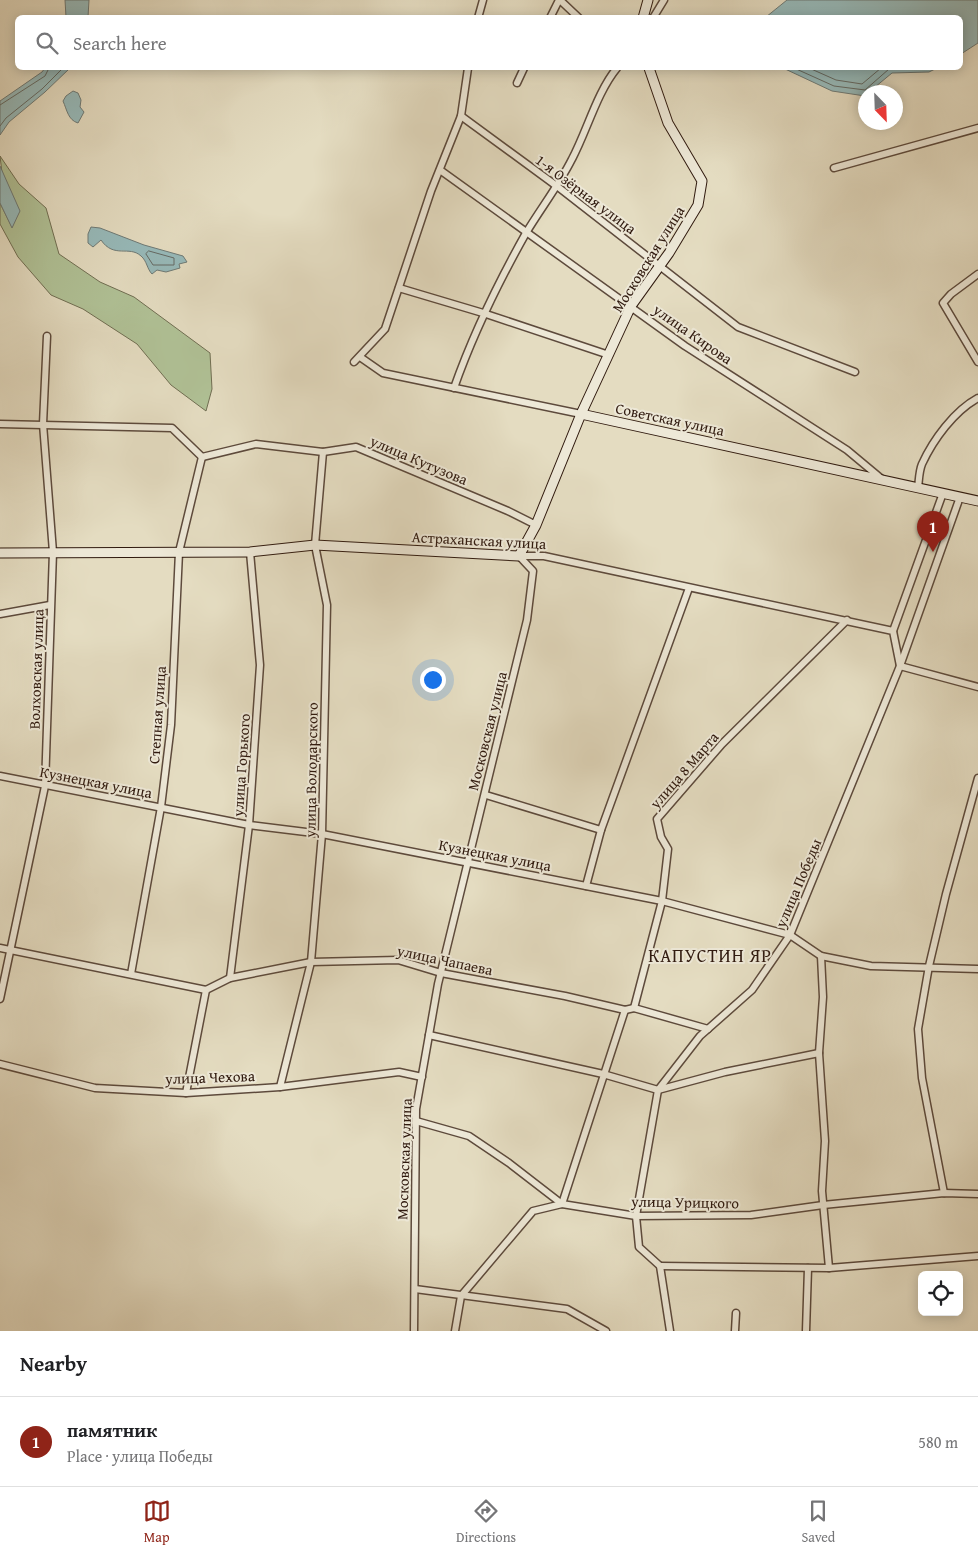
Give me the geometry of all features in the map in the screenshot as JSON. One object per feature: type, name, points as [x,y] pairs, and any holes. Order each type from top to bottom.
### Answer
[{"type":"street","points":[[479,15],[483,0]]},
{"type":"street","points":[[552,15],[560,0],[576,15]]},
{"type":"street","points":[[645,15],[648,0]]},
{"type":"street","points":[[655,15],[664,0]]},
{"type":"street","points":[[354,362],[385,329],[431,191],[461,116],[468,70]]},
{"type":"street","points":[[517,83],[523,70]]},
{"type":"street","points":[[454,388],[483,313],[527,232],[558,187],[616,70]]},
{"type":"street","name":"Московская улица","points":[[414,1331],[416,1121],[429,1035],[441,973],[486,795],[527,620],[533,571],[519,556],[536,525],[581,414],[610,355],[631,306],[660,266],[698,205],[702,181],[668,123],[650,70]]},
{"type":"street","name":"1-я Озёрная улица","points":[[461,116],[558,187],[738,328],[855,372]]},
{"type":"street","points":[[834,168],[978,130]]},
{"type":"street","name":"улица Кирова","points":[[440,170],[686,346],[847,450],[884,480]]},
{"type":"street","points":[[978,274],[951,294],[943,303],[978,362]]},
{"type":"street","points":[[400,288],[610,355]]},
{"type":"street","name":"Волховская улица","points":[[0,999],[45,786],[53,552],[43,424],[47,336]]},
{"type":"street","name":"Советская улица","points":[[360,357],[383,373],[581,414],[978,501]]},
{"type":"street","points":[[918,488],[921,466],[945,426],[970,402],[978,398]]},
{"type":"street","points":[[0,424],[172,428],[202,457]]},
{"type":"street","name":"улица Кутузова","points":[[202,457],[256,444],[323,452],[356,447],[508,511],[536,525]]},
{"type":"street","name":"улица Володарского","points":[[280,1087],[311,962],[322,834],[327,605],[315,545],[323,452]]},
{"type":"street","name":"Степная улица","points":[[132,974],[161,807],[171,726],[179,552],[202,457]]},
{"type":"street","points":[[944,493],[893,631],[900,666],[978,687]]},
{"type":"street","name":"улица Победы","points":[[660,1266],[638,1247],[636,1216],[658,1090],[708,1029],[752,990],[790,935],[900,666],[960,497]]},
{"type":"street","name":"Астраханская улица","points":[[0,553],[250,552],[315,545],[544,556],[893,631]]},
{"type":"street","name":"улица Горького","points":[[230,978],[249,825],[260,665],[250,552]]},
{"type":"street","points":[[586,886],[601,830],[690,588]]},
{"type":"street","points":[[0,614],[50,605]]},
{"type":"street","name":"улица 8 Марта","points":[[634,1008],[662,901],[668,849],[661,837],[657,819],[722,744],[847,620]]},
{"type":"street","name":"Кузнецкая улица","points":[[0,776],[249,825],[322,834],[662,901],[790,935],[821,956],[871,966],[929,966],[978,969]]},
{"type":"street","points":[[944,1193],[922,1078],[918,1029],[929,966],[978,778]]},
{"type":"street","points":[[486,795],[601,830]]},
{"type":"street","points":[[0,948],[206,990],[186,1093]]},
{"type":"street","points":[[821,956],[823,997],[819,1053],[825,1141],[823,1204],[829,1268]]},
{"type":"street","name":"улица Чапаева","points":[[206,990],[230,978],[311,962],[398,960],[441,973],[565,996],[625,1010],[634,1008],[708,1029]]},
{"type":"street","points":[[455,1331],[461,1296],[532,1211],[562,1204],[625,1010]]},
{"type":"street","points":[[429,1035],[603,1074],[658,1090],[726,1072],[819,1053]]},
{"type":"street","name":"улица Чехова","points":[[0,1064],[95,1088],[186,1093],[280,1087],[399,1072],[422,1077]]},
{"type":"street","name":"улица Урицкого","points":[[416,1121],[469,1136],[509,1162],[562,1204],[636,1216],[751,1215],[823,1204],[944,1193],[978,1194]]},
{"type":"street","points":[[670,1331],[660,1266],[829,1268],[978,1256]]},
{"type":"street","points":[[806,1331],[808,1268]]},
{"type":"street","points":[[415,1289],[567,1309],[606,1331]]},
{"type":"street","points":[[735,1331],[736,1313]]},
{"type":"green space","points":[[0,156],[19,184],[46,208],[59,254],[100,282],[134,297],[210,353],[212,389],[206,411],[171,385],[137,344],[83,309],[51,295],[18,257],[0,224],[0,203],[12,227],[19,211],[2,173]]},
{"type":"water","points":[[65,0],[89,0],[88,15],[66,15]]},
{"type":"water","points":[[787,0],[978,0],[978,43],[963,53],[963,15],[768,15]]},
{"type":"water","points":[[44,70],[68,70],[9,122],[0,135],[0,101]]},
{"type":"water","points":[[787,70],[933,70],[929,72],[892,73],[877,85],[858,85],[858,95],[832,91]]},
{"type":"water","points":[[73,91],[78,93],[81,100],[80,107],[84,112],[78,123],[70,117],[63,101]]},
{"type":"water","points":[[0,166],[20,211],[12,228],[0,203]]},
{"type":"water","points":[[91,227],[100,228],[144,245],[183,256],[187,262],[179,264],[180,268],[166,272],[157,270],[152,274],[143,258],[136,253],[116,251],[106,246],[101,240],[93,247],[88,243],[88,234]]},
{"type":"place","name":"памятник","points":[[933,552]]},
{"type":"district","name":"КАПУСТИН ЯР","points":[[710,955]]}]
